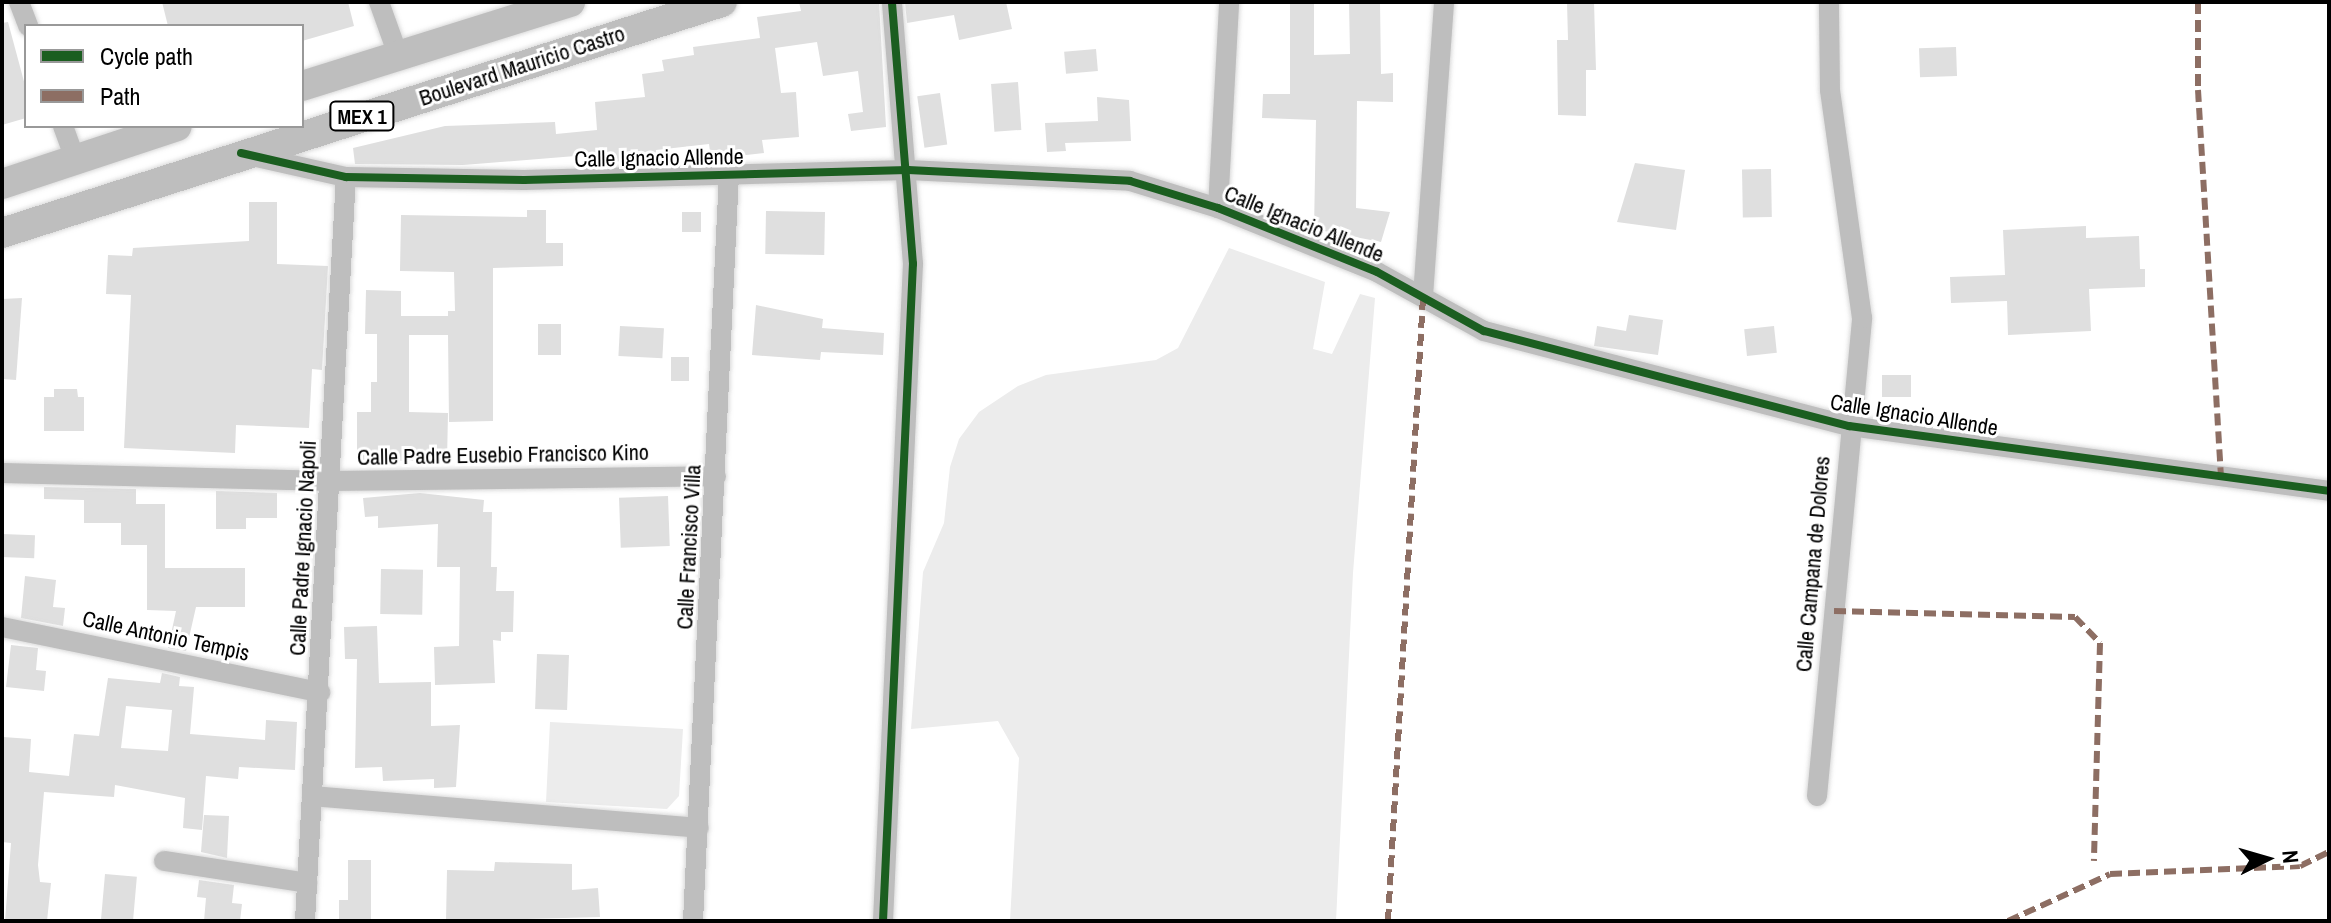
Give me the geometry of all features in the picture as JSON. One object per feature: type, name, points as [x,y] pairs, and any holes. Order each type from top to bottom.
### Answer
[{"type":"main road","name":"Boulevard Mauricio Castro","points":[[304,85],[570,2]]},
{"type":"main road","name":"Boulevard Mauricio Castro","points":[[2,233],[241,153],[722,2]]},
{"type":"main road","points":[[2,184],[171,128]]},
{"type":"street","points":[[19,2],[27,24]]},
{"type":"street","points":[[379,2],[398,55]]},
{"type":"street","points":[[883,921],[913,264],[908,170],[892,2]]},
{"type":"street","points":[[1218,208],[1229,2]]},
{"type":"street","points":[[1423,296],[1444,2]]},
{"type":"street","name":"Calle Campana de Dolores","points":[[1817,796],[1849,426],[1862,318],[1830,90],[1829,2]]},
{"type":"street","points":[[64,128],[75,159]]},
{"type":"street","name":"Calle Ignacio Allende","points":[[241,153],[346,177],[524,180],[908,170],[1130,181],[1218,208],[1423,296],[1484,331],[1849,426],[2329,491]]},
{"type":"street","name":"Calle Francisco Villa","points":[[693,921],[729,174]]},
{"type":"street","name":"Calle Padre Ignacio Napoli","points":[[305,921],[346,177]]},
{"type":"street","name":"Calle Padre Eusebio Francisco Kino","points":[[2,473],[330,481],[716,476]]},
{"type":"street","name":"Calle Antonio Tempis","points":[[2,627],[320,692]]},
{"type":"street","points":[[312,796],[699,828]]},
{"type":"street","points":[[164,861],[307,883]]},
{"type":"shaded area","points":[[1229,248],[1325,282],[1313,349],[1332,354],[1360,294],[1375,298],[1353,573],[1336,921],[1010,921],[1019,758],[998,721],[911,729],[923,572],[944,523],[950,467],[959,439],[979,412],[1018,386],[1046,375],[1156,360],[1178,348]]},
{"type":"shaded area","points":[[550,722],[683,729],[679,796],[667,809],[546,802]]},
{"type":"building","points":[[162,2],[348,2],[354,26],[304,40],[304,24],[168,24]]},
{"type":"building","points":[[799,2],[879,2],[886,127],[851,131],[848,114],[863,112],[858,71],[823,76],[817,42],[775,48],[781,93],[796,92],[799,137],[762,140],[764,153],[711,159],[709,144],[656,150],[656,158],[600,163],[600,154],[463,165],[355,164],[353,148],[445,126],[555,122],[556,134],[597,130],[595,102],[645,97],[642,74],[664,71],[662,60],[694,55],[693,47],[760,38],[757,17],[801,11]]},
{"type":"building","points":[[905,2],[1006,2],[1012,29],[959,40],[954,15],[907,23]]},
{"type":"building","points":[[1290,2],[1314,2],[1314,55],[1350,54],[1349,2],[1380,2],[1381,74],[1393,73],[1393,102],[1357,101],[1356,208],[1390,212],[1381,242],[1314,229],[1316,120],[1262,118],[1263,94],[1290,94]]},
{"type":"building","points":[[1567,2],[1594,2],[1596,70],[1586,70],[1586,116],[1558,115],[1557,40],[1568,40]]},
{"type":"building","points":[[8,22],[24,82],[24,119],[2,125],[2,23]]},
{"type":"building","points":[[1956,47],[1957,76],[1920,77],[1919,48]]},
{"type":"building","points":[[1096,49],[1098,71],[1066,74],[1064,52]]},
{"type":"building","points":[[1018,82],[1021,130],[994,132],[991,84]]},
{"type":"building","points":[[940,93],[947,144],[924,148],[917,96]]},
{"type":"building","points":[[1097,97],[1129,100],[1131,141],[1065,143],[1066,151],[1047,152],[1045,123],[1098,121]]},
{"type":"building","points":[[1635,163],[1685,170],[1676,230],[1617,222]]},
{"type":"building","points":[[1771,169],[1772,217],[1743,217],[1742,170]]},
{"type":"building","points":[[249,202],[277,202],[277,264],[328,266],[322,370],[312,369],[309,428],[236,425],[235,453],[124,448],[131,295],[106,294],[108,255],[132,256],[133,248],[249,241]]},
{"type":"building","points":[[527,210],[546,210],[546,243],[563,243],[563,266],[493,268],[493,421],[449,422],[448,335],[409,335],[409,412],[448,413],[447,461],[418,467],[418,461],[357,460],[357,412],[371,412],[371,382],[377,382],[377,334],[365,334],[366,290],[401,291],[401,316],[448,316],[448,311],[455,311],[454,272],[400,271],[401,215],[527,217]]},
{"type":"building","points":[[766,211],[825,212],[824,255],[765,254]]},
{"type":"building","points":[[682,212],[701,212],[701,232],[682,232]]},
{"type":"building","points":[[2086,226],[2086,238],[2139,236],[2140,269],[2145,269],[2145,287],[2089,289],[2091,331],[2008,335],[2007,301],[1951,303],[1950,277],[2005,275],[2003,230]]},
{"type":"building","points":[[22,298],[16,380],[2,379],[2,299]]},
{"type":"building","points":[[756,305],[823,319],[822,328],[884,333],[883,355],[821,352],[820,360],[752,355]]},
{"type":"building","points":[[1629,315],[1663,320],[1658,355],[1594,346],[1597,326],[1626,331]]},
{"type":"building","points":[[538,324],[561,324],[561,355],[538,355]]},
{"type":"building","points":[[620,326],[664,328],[662,358],[618,356]]},
{"type":"building","points":[[1774,326],[1777,353],[1747,356],[1744,329]]},
{"type":"building","points":[[671,357],[689,357],[689,381],[671,381]]},
{"type":"building","points":[[1882,375],[1911,375],[1911,397],[1882,397]]},
{"type":"building","points":[[54,389],[77,389],[78,397],[84,397],[84,431],[44,431],[44,397],[54,397]]},
{"type":"building","points":[[44,487],[136,489],[136,504],[165,504],[165,568],[245,568],[245,607],[196,607],[186,651],[168,648],[176,611],[147,610],[147,545],[121,545],[121,523],[84,523],[84,500],[44,499]]},
{"type":"building","points":[[216,491],[277,493],[277,518],[246,518],[246,529],[216,529]]},
{"type":"building","points":[[420,493],[484,500],[483,512],[492,512],[491,567],[497,567],[496,591],[514,591],[513,632],[501,632],[501,641],[493,640],[495,683],[435,685],[434,647],[459,646],[460,567],[437,567],[438,524],[378,528],[378,516],[365,517],[363,498]]},
{"type":"building","points":[[668,496],[670,546],[621,548],[619,498]]},
{"type":"building","points":[[2,534],[35,535],[34,558],[2,557]]},
{"type":"building","points":[[381,569],[423,570],[422,615],[380,614]]},
{"type":"building","points":[[25,576],[56,580],[53,607],[65,608],[63,626],[21,618]]},
{"type":"building","points":[[377,626],[379,683],[431,682],[431,726],[460,725],[456,787],[434,788],[434,779],[383,781],[382,767],[355,768],[357,659],[345,659],[344,627]]},
{"type":"building","points":[[11,645],[38,648],[36,670],[46,671],[44,691],[6,687]]},
{"type":"building","points":[[537,654],[569,655],[567,710],[535,709]]},
{"type":"building","points":[[162,673],[180,677],[179,686],[194,687],[190,734],[265,740],[266,720],[297,722],[295,770],[239,767],[238,779],[206,776],[202,830],[183,828],[185,798],[115,785],[114,797],[44,792],[38,865],[40,882],[51,883],[47,921],[5,921],[11,843],[2,842],[3,737],[31,739],[29,772],[69,776],[74,734],[99,736],[108,678],[160,683]],"holes":[[[126,706],[172,710],[168,751],[121,748]]]},
{"type":"building","points":[[204,815],[229,816],[227,858],[201,852]]},
{"type":"building","points":[[348,860],[371,860],[371,921],[339,921],[339,900],[348,900]]},
{"type":"building","points":[[495,862],[572,864],[572,890],[598,888],[600,917],[446,921],[447,870],[494,871]]},
{"type":"building","points":[[105,874],[137,877],[133,921],[101,921]]},
{"type":"building","points":[[199,880],[234,885],[232,903],[242,904],[240,921],[204,921],[206,898],[197,897]]},
{"type":"marked path","points":[[2198,2],[2198,90],[2221,479]]},
{"type":"marked path","points":[[1388,921],[1423,296]]},
{"type":"marked path","points":[[1834,611],[2075,617],[2100,643],[2094,861]]},
{"type":"marked path","points":[[2008,921],[2110,874],[2300,866],[2329,852]]},
{"type":"cycle path","points":[[883,921],[913,264],[892,2]]},
{"type":"cycle path","points":[[241,153],[346,177],[524,180],[908,170],[1130,181],[1218,208],[1377,272],[1484,331],[1849,426],[2329,491]]}]
